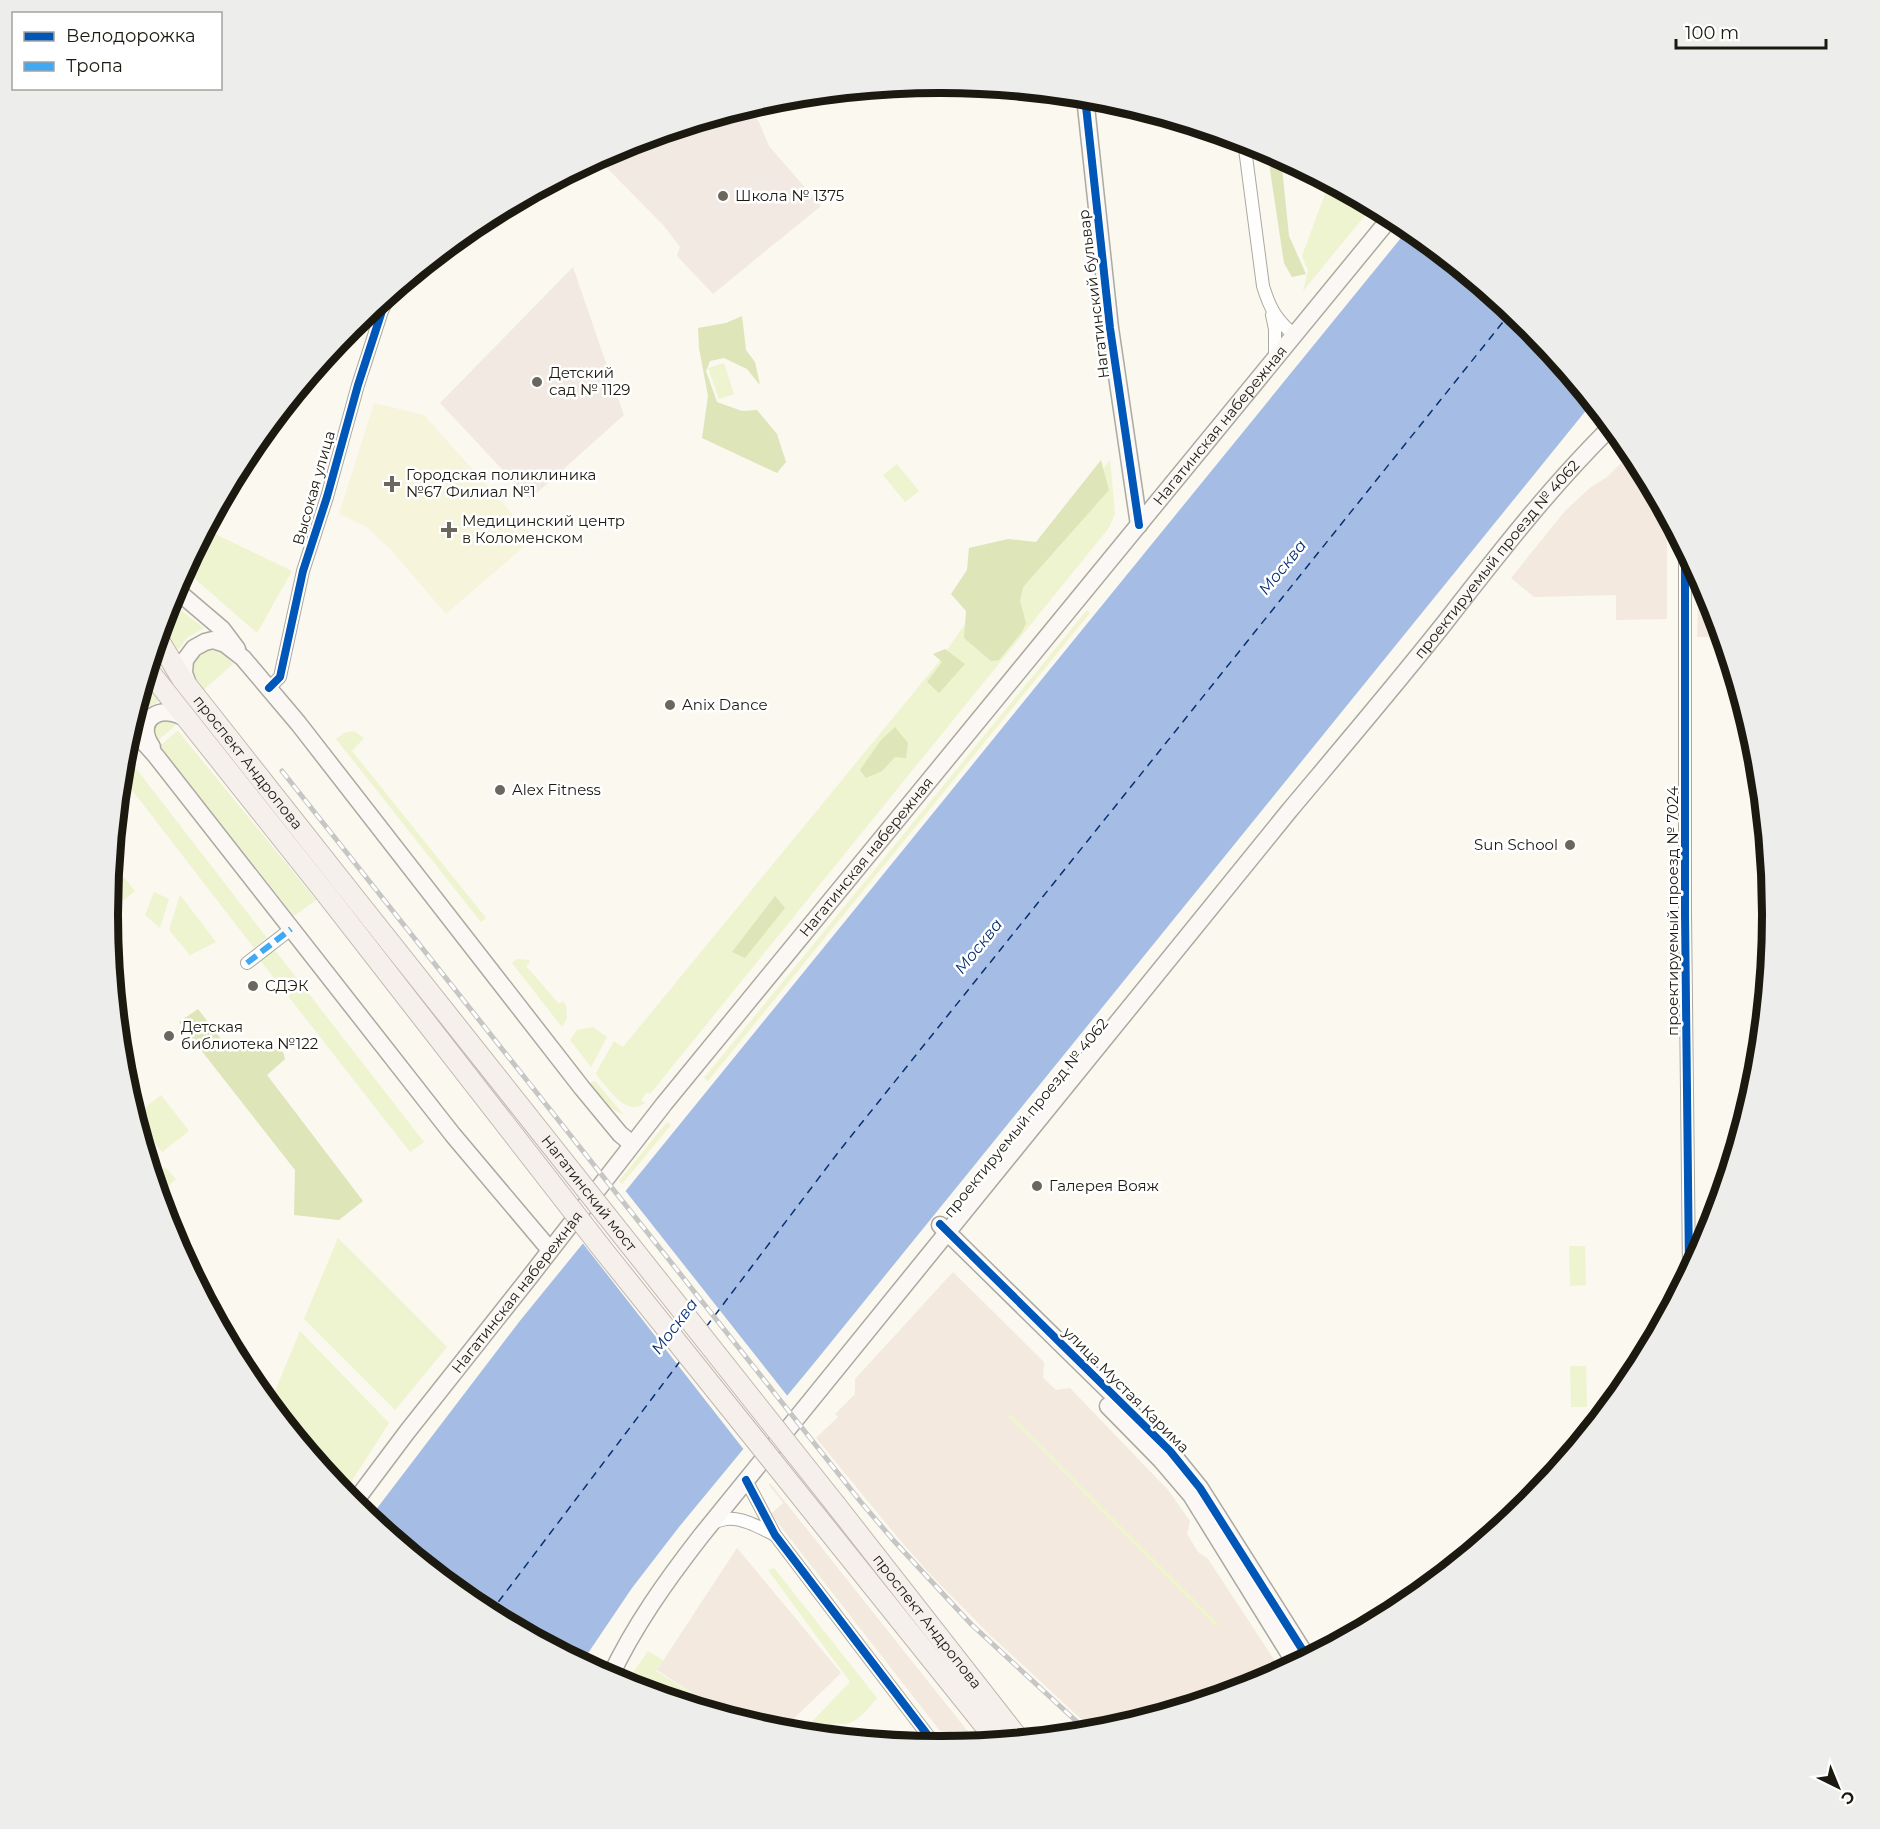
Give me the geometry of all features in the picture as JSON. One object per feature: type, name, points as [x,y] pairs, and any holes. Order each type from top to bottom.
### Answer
[{"type":"main road","name":"Нагатинский бульвар","points":[[1087,107],[1110,328],[1139,525]]},
{"type":"main road","name":"Нагатинская набережная","points":[[360,1496],[407,1432],[632,1144],[1385,224]]},
{"type":"main road","name":"проектируемый проезд № 4062","points":[[614,1668],[629,1637],[655,1598],[711,1524],[940,1232],[1281,805],[1387,695],[1490,565],[1606,434]]},
{"type":"main road","points":[[1133,487],[1139,497],[1153,508]]},
{"type":"main road","points":[[183,596],[226,633],[489,966],[582,1088],[620,1134],[632,1144]]},
{"type":"main road","points":[[190,689],[184,666],[189,653],[199,644],[216,641],[230,647],[243,657]]},
{"type":"main road","name":"проспект Андропова","points":[[163,647],[182,679],[343,883]]},
{"type":"main road","name":"проспект Андропова","points":[[154,678],[327,895]]},
{"type":"main road","points":[[156,756],[146,736],[146,727],[151,718],[158,713],[168,711],[176,712],[189,720]]},
{"type":"main road","points":[[138,736],[453,1134],[550,1250]]},
{"type":"main road","name":"Нагатинский мост","points":[[343,883],[836,1505]]},
{"type":"main road","name":"Нагатинский мост","points":[[327,895],[604,1251],[818,1518]]},
{"type":"main road","points":[[522,1217],[551,1229],[562,1227],[574,1219]]},
{"type":"main road","name":"проектируемый проезд № 4062","points":[[604,1663],[620,1632],[676,1551],[940,1232]]},
{"type":"main road","name":"улица Мустая Карима","points":[[940,1232],[1170,1451],[1188,1471],[1226,1527],[1302,1651]]},
{"type":"main road","name":"улица Мустая Карима","points":[[940,1232],[1179,1479],[1205,1516],[1291,1656]]},
{"type":"main road","name":"проспект Андропова","points":[[836,1505],[1014,1732]]},
{"type":"main road","name":"проспект Андропова","points":[[818,1518],[991,1734]]},
{"type":"street","points":[[1246,153],[1263,286],[1275,329],[1275,358]]},
{"type":"street","points":[[1270,308],[1280,323],[1294,335]]},
{"type":"street","name":"Высокая улица","points":[[269,688],[280,677],[303,571],[381,313]]},
{"type":"street","name":"проектируемый проезд № 7024","points":[[1685,569],[1685,914],[1689,1252]]},
{"type":"street","points":[[247,963],[291,929]]},
{"type":"street","points":[[746,1480],[774,1534],[928,1736]]},
{"type":"street","points":[[711,1524],[733,1519],[774,1534]]},
{"type":"shaded area","name":"Школа № 1375","points":[[753,115],[759,122],[769,146],[821,206],[713,294],[677,256],[680,247],[664,226],[606,167],[626,156],[676,137]]},
{"type":"shaded area","name":"Детский сад № 1129","points":[[573,267],[624,415],[530,499],[440,403]]},
{"type":"shaded area","name":"Медицинский центр в Коломенском","points":[[374,403],[424,415],[534,538],[446,614],[391,550],[367,527],[339,514]]},
{"type":"shaded area","points":[[1624,460],[1667,533],[1667,619],[1616,620],[1616,595],[1534,597],[1511,578],[1565,511]]},
{"type":"shaded area","points":[[1698,598],[1713,637],[1697,637]]},
{"type":"shaded area","points":[[953,1272],[1044,1362],[1043,1378],[1056,1390],[1070,1388],[1168,1490],[1190,1521],[1187,1534],[1198,1552],[1208,1559],[1275,1661],[1254,1673],[1204,1692],[1153,1708],[1085,1723],[986,1631],[929,1573],[816,1438],[838,1417],[835,1414],[855,1394],[855,1379]]},
{"type":"shaded area","points":[[770,1483],[971,1735],[944,1736],[771,1514],[783,1503],[769,1485]]},
{"type":"shaded area","points":[[737,1548],[841,1673],[791,1722],[704,1701],[657,1670]]},
{"type":"green space","points":[[1269,163],[1282,169],[1289,236],[1306,274],[1292,277],[1284,263]]},
{"type":"green space","points":[[1326,190],[1367,213],[1303,291],[1308,271],[1302,256]]},
{"type":"green space","points":[[742,316],[746,350],[755,362],[760,385],[747,369],[724,358],[710,361],[706,371],[717,402],[742,411],[757,410],[777,434],[786,462],[777,473],[702,438],[708,396],[699,348],[698,328],[726,323]]},
{"type":"green space","points":[[724,363],[734,394],[719,399],[708,368]]},
{"type":"green space","points":[[1101,460],[1109,490],[1023,587],[1020,601],[1026,623],[1022,632],[999,660],[991,661],[964,638],[966,611],[951,594],[967,570],[969,548],[1008,539],[1036,542]]},
{"type":"green space","points":[[1110,460],[1115,514],[1108,529],[650,1094],[647,1092],[641,1100],[645,1103],[631,1107],[619,1100],[596,1073],[614,1041],[623,1047],[938,663],[992,585],[1017,574]]},
{"type":"green space","points":[[897,464],[919,491],[905,502],[883,475]]},
{"type":"green space","points":[[213,533],[292,571],[257,633],[192,576]]},
{"type":"green space","points":[[178,608],[204,628],[187,638],[175,654],[166,639]]},
{"type":"green space","points":[[1087,610],[1090,613],[708,1081],[704,1078]]},
{"type":"green space","points":[[945,649],[965,664],[939,693],[927,682],[942,662],[933,654]]},
{"type":"green space","points":[[208,650],[223,652],[233,664],[202,691],[194,678],[192,668],[196,659]]},
{"type":"green space","points":[[150,688],[162,700],[144,711]]},
{"type":"green space","points":[[170,720],[176,725],[156,742],[153,731],[162,722]]},
{"type":"green space","points":[[895,727],[908,743],[906,758],[895,757],[882,771],[866,778],[860,770],[881,740]]},
{"type":"green space","points":[[177,731],[316,900],[294,916],[160,746]]},
{"type":"green space","points":[[354,731],[364,738],[352,751],[486,918],[481,922],[336,739],[344,733]]},
{"type":"green space","points":[[132,764],[267,938],[254,948],[129,786]]},
{"type":"green space","points":[[120,872],[135,891],[118,904]]},
{"type":"green space","points":[[154,892],[169,899],[160,928],[145,915]]},
{"type":"green space","points":[[180,895],[216,942],[190,955],[169,930]]},
{"type":"green space","points":[[775,896],[785,908],[745,958],[732,952]]},
{"type":"green space","points":[[274,949],[424,1142],[410,1152],[260,960]]},
{"type":"green space","points":[[517,959],[529,960],[526,966],[559,1004],[563,1001],[567,1018],[562,1027],[512,963]]},
{"type":"green space","points":[[198,1009],[231,1052],[250,1040],[283,1052],[285,1059],[267,1075],[363,1201],[339,1220],[294,1215],[295,1170],[179,1022]]},
{"type":"green space","points":[[593,1027],[607,1037],[591,1067],[570,1040],[577,1030]]},
{"type":"green space","points":[[595,1081],[624,1115],[609,1107],[591,1086],[591,1082]]},
{"type":"green space","points":[[161,1095],[189,1131],[162,1152],[148,1134],[142,1110]]},
{"type":"green space","points":[[667,1122],[671,1125],[622,1184],[619,1181]]},
{"type":"green space","points":[[165,1167],[176,1179],[166,1189],[162,1179],[160,1172]]},
{"type":"green space","points":[[338,1238],[447,1347],[395,1410],[304,1319]]},
{"type":"green space","points":[[1569,1246],[1585,1246],[1586,1285],[1570,1286]]},
{"type":"green space","points":[[300,1331],[389,1423],[349,1485],[322,1456],[274,1394]]},
{"type":"green space","points":[[1570,1366],[1586,1366],[1587,1407],[1571,1407]]},
{"type":"green space","points":[[1010,1414],[1219,1624],[1216,1627],[1007,1416]]},
{"type":"green space","points":[[774,1568],[877,1698],[854,1721],[836,1723],[830,1728],[809,1725],[850,1682],[768,1570]]},
{"type":"green space","points":[[648,1651],[663,1660],[656,1671],[702,1700],[676,1692],[631,1675]]},
{"type":"water","name":"Москва","points":[[1403,236],[1482,297],[1521,334],[1587,409],[679,1527],[632,1588],[587,1655],[529,1626],[484,1598],[440,1566],[376,1511],[519,1322]]},
{"type":"pier","points":[[624,1189],[789,1398],[745,1451],[581,1241]]},
{"type":"ferry route","points":[[706,1327],[840,1150],[1505,319]]},
{"type":"ferry route","points":[[496,1605],[681,1360]]},
{"type":"railway","points":[[282,771],[860,1501],[971,1624],[1079,1724]]},
{"type":"marked path","points":[[247,963],[291,929]]},
{"type":"cycle path","points":[[1086,107],[1110,328],[1139,525]]},
{"type":"cycle path","points":[[269,688],[280,677],[303,571],[381,313]]},
{"type":"cycle path","points":[[1685,569],[1685,914],[1689,1252]]},
{"type":"cycle path","points":[[940,1224],[1170,1451],[1200,1488],[1303,1651]]},
{"type":"cycle path","points":[[746,1480],[775,1535],[928,1736]]},
{"type":"place","name":"Школа № 1375","points":[[723,196]]},
{"type":"place","name":"Детский сад № 1129","points":[[537,382]]},
{"type":"place","name":"Городская поликлиника №67 Филиал №1","points":[[392,484]]},
{"type":"place","name":"Медицинский центр в Коломенском","points":[[449,530]]},
{"type":"place","name":"Anix Dance","points":[[670,705]]},
{"type":"place","name":"Alex Fitness","points":[[500,790]]},
{"type":"place","name":"Sun School","points":[[1570,845]]},
{"type":"place","name":"СДЭК","points":[[253,986]]},
{"type":"place","name":"Детская библиотека №122","points":[[169,1036]]},
{"type":"place","name":"Галерея Вояж","points":[[1037,1186]]}]
